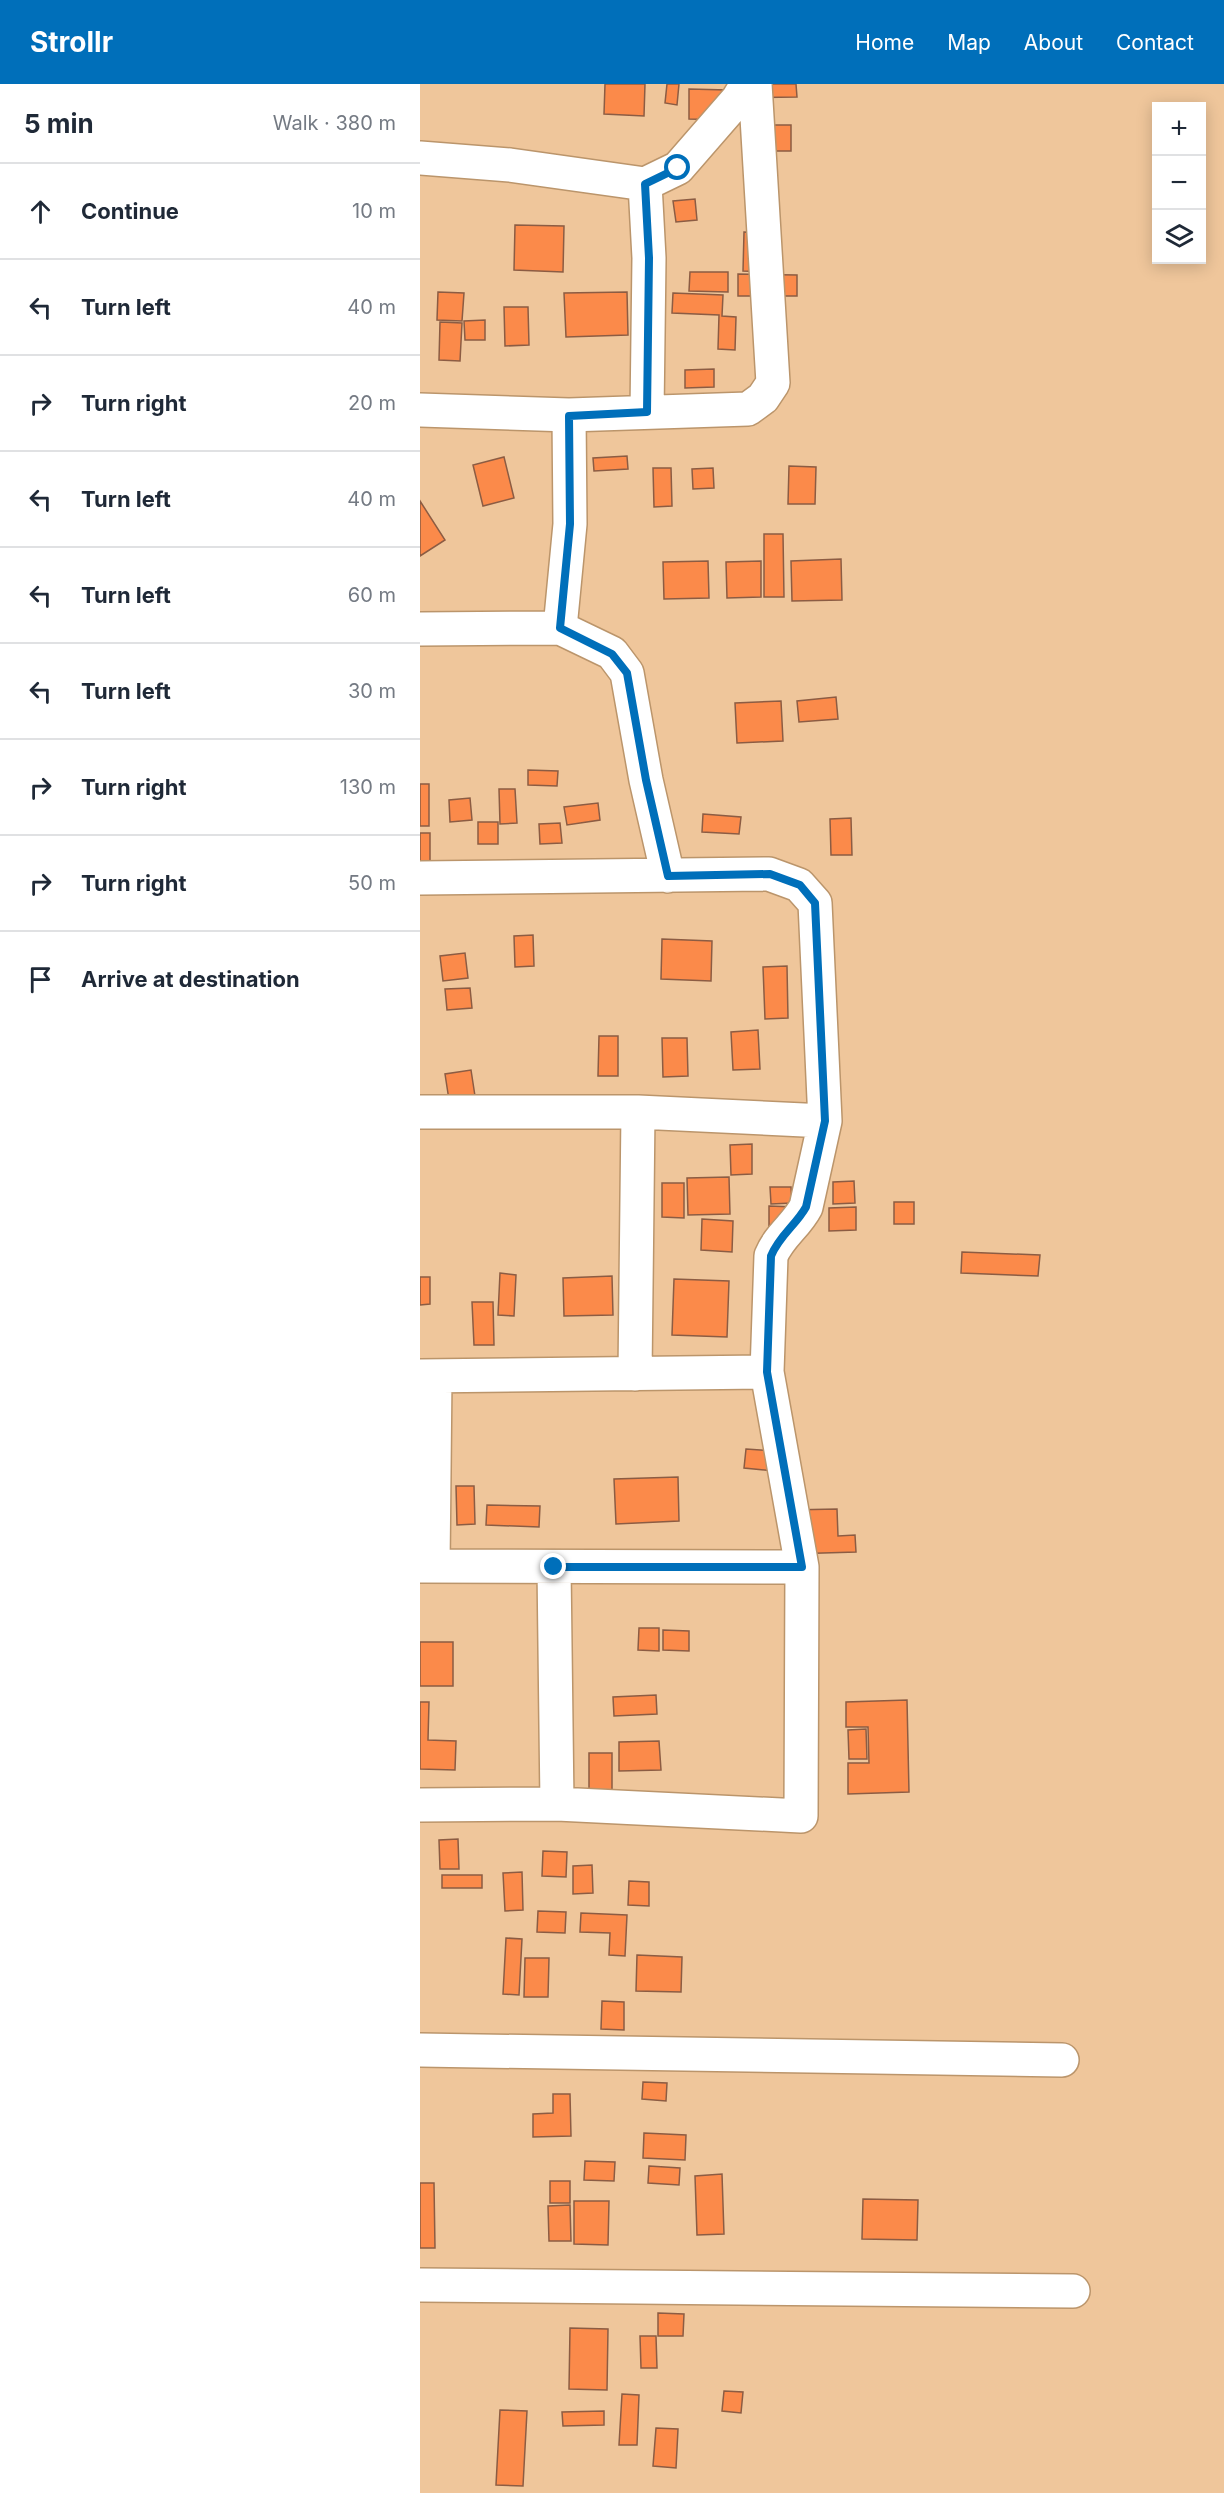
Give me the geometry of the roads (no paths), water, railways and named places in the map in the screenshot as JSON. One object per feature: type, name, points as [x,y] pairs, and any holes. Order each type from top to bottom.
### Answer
[{"type":"street","points":[[420,158],[510,165],[645,184],[678,168],[738,99],[747,84]]},
{"type":"street","points":[[420,410],[569,416],[748,409],[763,398],[773,383],[755,84]]},
{"type":"street","points":[[645,184],[649,258],[647,412]]},
{"type":"street","points":[[560,628],[570,524],[569,416]]},
{"type":"street","points":[[420,629],[560,628],[612,654],[627,673],[646,780],[668,876]]},
{"type":"street","points":[[420,878],[770,874],[800,885],[815,903],[825,1121],[806,1207],[800,1218],[778,1240],[771,1256],[767,1372],[802,1567],[801,1816],[557,1804],[420,1805]]},
{"type":"street","points":[[420,1112],[638,1112],[825,1121]]},
{"type":"street","points":[[635,1374],[638,1112]]},
{"type":"street","points":[[767,1372],[427,1376],[426,1566],[802,1567]]},
{"type":"street","points":[[554,1567],[557,1804]]},
{"type":"street","points":[[420,2050],[1062,2060]]},
{"type":"street","points":[[420,2285],[1073,2291]]}]
